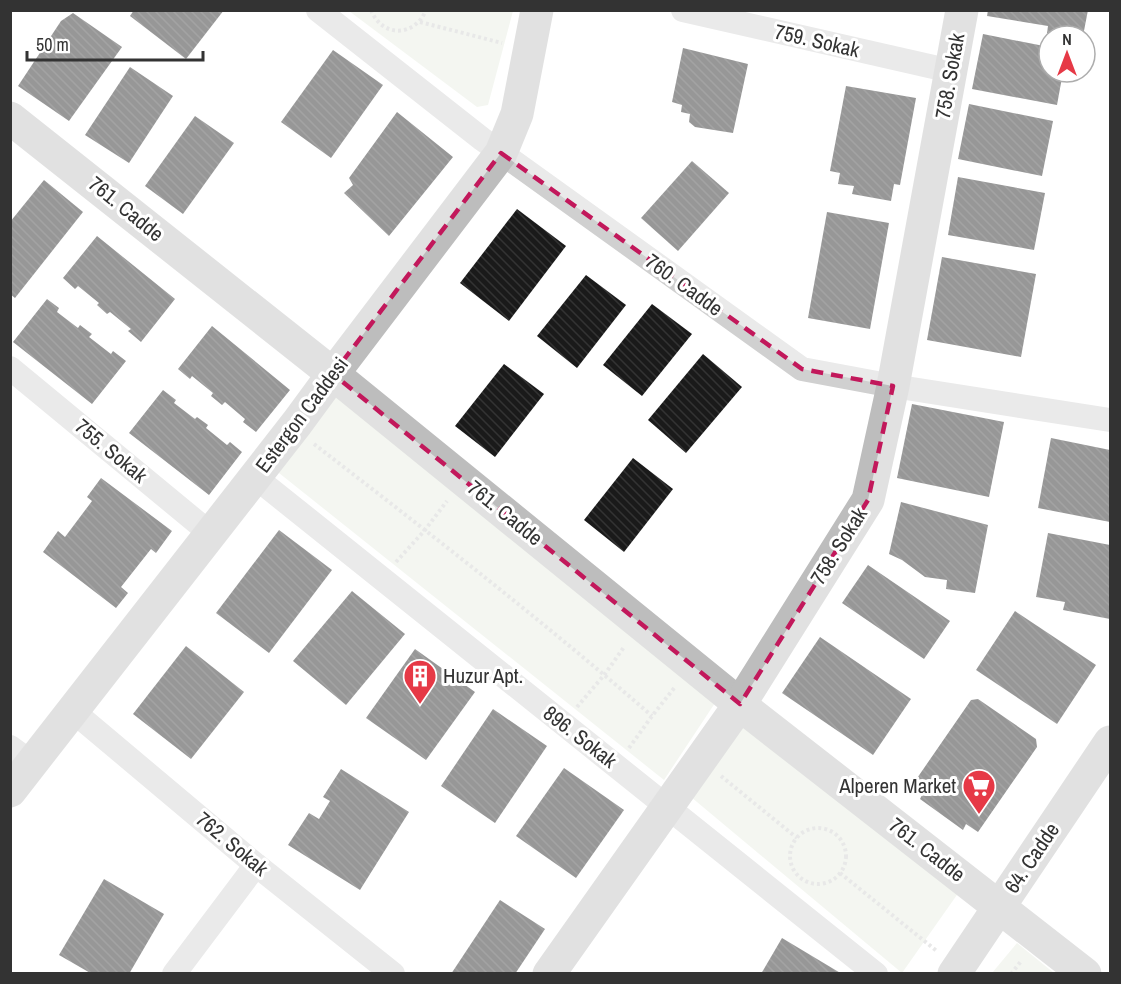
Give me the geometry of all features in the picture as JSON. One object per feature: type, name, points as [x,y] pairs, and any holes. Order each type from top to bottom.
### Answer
[{"type":"street","name":"760. Cadde","points":[[318,10],[501,153],[802,369],[893,386],[1110,420]]},
{"type":"street","name":"Estergon Caddesi","points":[[10,791],[21,755],[74,712],[501,153],[517,114],[537,10]]},
{"type":"street","name":"759. Sokak","points":[[683,10],[951,71]]},
{"type":"street","name":"758. Sokak","points":[[549,974],[740,704],[868,500],[893,386],[962,10]]},
{"type":"street","name":"761. Cadde","points":[[10,118],[465,480],[691,665],[1085,974]]},
{"type":"street","name":"755. Sokak","points":[[10,368],[211,534]]},
{"type":"street","name":"896. Sokak","points":[[255,477],[876,974]]},
{"type":"street","name":"762. Sokak","points":[[74,712],[256,865],[393,974]]},
{"type":"street","name":"64. Cadde","points":[[956,971],[1110,742]]},
{"type":"street","points":[[174,974],[256,865]]},
{"type":"path","points":[[371,10],[379,24],[395,31],[413,27],[420,22],[426,10]]},
{"type":"path","points":[[420,22],[529,50]]},
{"type":"path","points":[[312,442],[605,674],[652,716]]},
{"type":"path","points":[[383,580],[396,561],[425,530],[453,492],[465,480]]},
{"type":"path","points":[[562,723],[605,674],[641,624]]},
{"type":"path","points":[[617,766],[691,665]]},
{"type":"path","points":[[701,760],[797,838]]},
{"type":"path","points":[[822,827],[837,834],[846,847],[846,863],[840,873],[838,877],[823,884],[807,882],[794,872],[789,856],[794,840],[806,830],[822,827]]},
{"type":"path","points":[[840,873],[956,971]]},
{"type":"path","points":[[1011,974],[1022,960]]},
{"type":"highlighted area","points":[[501,153],[802,369],[893,386],[868,500],[740,704],[333,374]]},
{"type":"shaded area","points":[[349,11],[513,11],[488,105],[477,107]]},
{"type":"shaded area","points":[[333,390],[717,700],[664,780],[274,469]]},
{"type":"shaded area","points":[[741,723],[959,892],[902,973],[691,797]]},
{"type":"shaded area","points":[[1017,943],[1054,973],[992,973]]},
{"type":"building","points":[[134,10],[224,10],[186,59],[130,16]]},
{"type":"building","points":[[988,10],[1088,10],[1085,24],[1037,24],[987,16]]},
{"type":"building","points":[[73,13],[122,47],[69,121],[18,86],[61,21]]},
{"type":"building","points":[[983,34],[1037,45],[1037,84],[1061,84],[1057,105],[972,89]]},
{"type":"building","points":[[683,48],[748,64],[733,133],[695,127],[689,122],[690,114],[681,112],[682,105],[672,102]]},
{"type":"building","points":[[333,50],[383,85],[331,158],[281,122]]},
{"type":"building","points":[[130,67],[173,96],[129,163],[85,135]]},
{"type":"building","points":[[846,86],[916,98],[900,185],[894,184],[891,201],[852,194],[854,186],[838,184],[840,173],[830,171]]},
{"type":"building","points":[[969,104],[1053,121],[1042,176],[958,159]]},
{"type":"building","points":[[397,112],[453,157],[389,236],[344,193],[353,185],[349,178]]},
{"type":"building","points":[[195,116],[234,143],[183,214],[145,186]]},
{"type":"building","points":[[692,161],[729,193],[678,251],[641,218]]},
{"type":"building","points":[[958,177],[1045,193],[1034,250],[948,235]]},
{"type":"building","points":[[44,180],[83,212],[15,298],[10,294],[10,222]]},
{"type":"building","points":[[517,209],[566,246],[509,321],[460,283]]},
{"type":"building","points":[[827,212],[889,223],[870,329],[808,318]]},
{"type":"building","points":[[97,236],[175,299],[141,342],[128,331],[131,329],[110,312],[107,314],[97,305],[99,303],[78,286],[75,289],[63,278]]},
{"type":"building","points":[[942,257],[1036,274],[1021,357],[927,340]]},
{"type":"building","points":[[586,275],[626,305],[577,368],[537,336]]},
{"type":"building","points":[[47,299],[59,308],[57,312],[78,328],[80,325],[92,334],[89,337],[111,354],[113,351],[126,361],[92,404],[13,342]]},
{"type":"building","points":[[652,304],[692,334],[642,396],[603,365]]},
{"type":"building","points":[[212,326],[290,390],[256,432],[243,422],[245,419],[225,402],[222,405],[211,396],[213,393],[192,376],[190,379],[178,369]]},
{"type":"building","points":[[703,354],[742,387],[686,453],[648,420]]},
{"type":"building","points":[[504,364],[544,394],[495,457],[455,426]]},
{"type":"building","points":[[163,390],[176,400],[174,403],[195,419],[197,417],[208,425],[206,428],[227,445],[230,442],[242,452],[209,495],[129,433]]},
{"type":"building","points":[[912,404],[1004,422],[989,497],[897,478]]},
{"type":"building","points":[[1051,438],[1110,450],[1110,522],[1038,508]]},
{"type":"building","points":[[633,458],[673,489],[624,552],[584,520]]},
{"type":"building","points":[[101,478],[172,531],[156,553],[151,549],[121,587],[128,593],[116,608],[43,552],[58,531],[65,537],[92,501],[87,497]]},
{"type":"building","points":[[901,502],[988,525],[975,593],[946,589],[947,580],[925,577],[902,560],[889,554]]},
{"type":"building","points":[[279,530],[332,570],[269,653],[216,613]]},
{"type":"building","points":[[1048,533],[1110,545],[1110,619],[1063,610],[1065,602],[1036,597]]},
{"type":"building","points":[[868,565],[950,621],[924,659],[842,603]]},
{"type":"building","points":[[352,591],[405,634],[346,705],[293,661]]},
{"type":"building","points":[[1015,611],[1096,665],[1057,724],[976,670]]},
{"type":"building","points":[[820,637],[911,699],[873,755],[782,693]]},
{"type":"building","points":[[186,646],[244,692],[191,759],[133,714]]},
{"type":"building","name":"Huzur Apt.","points":[[415,649],[475,692],[426,760],[366,718]]},
{"type":"building","points":[[978,699],[1036,739],[1037,747],[978,832],[966,824],[963,830],[920,799],[922,795],[913,792],[913,784],[971,700]]},
{"type":"building","points":[[493,709],[547,746],[495,823],[441,786]]},
{"type":"building","points":[[564,768],[624,810],[576,878],[516,836]]},
{"type":"building","points":[[341,769],[409,812],[360,890],[288,845],[309,813],[319,819],[330,801],[323,797]]},
{"type":"building","points":[[104,879],[164,914],[129,974],[92,974],[59,955]]},
{"type":"building","points":[[500,900],[545,929],[515,974],[451,974]]},
{"type":"building","points":[[782,938],[842,974],[761,974]]},
{"type":"place","name":"Huzur Apt.","points":[[420,705]]},
{"type":"place","name":"Alperen Market","points":[[979,815]]}]
